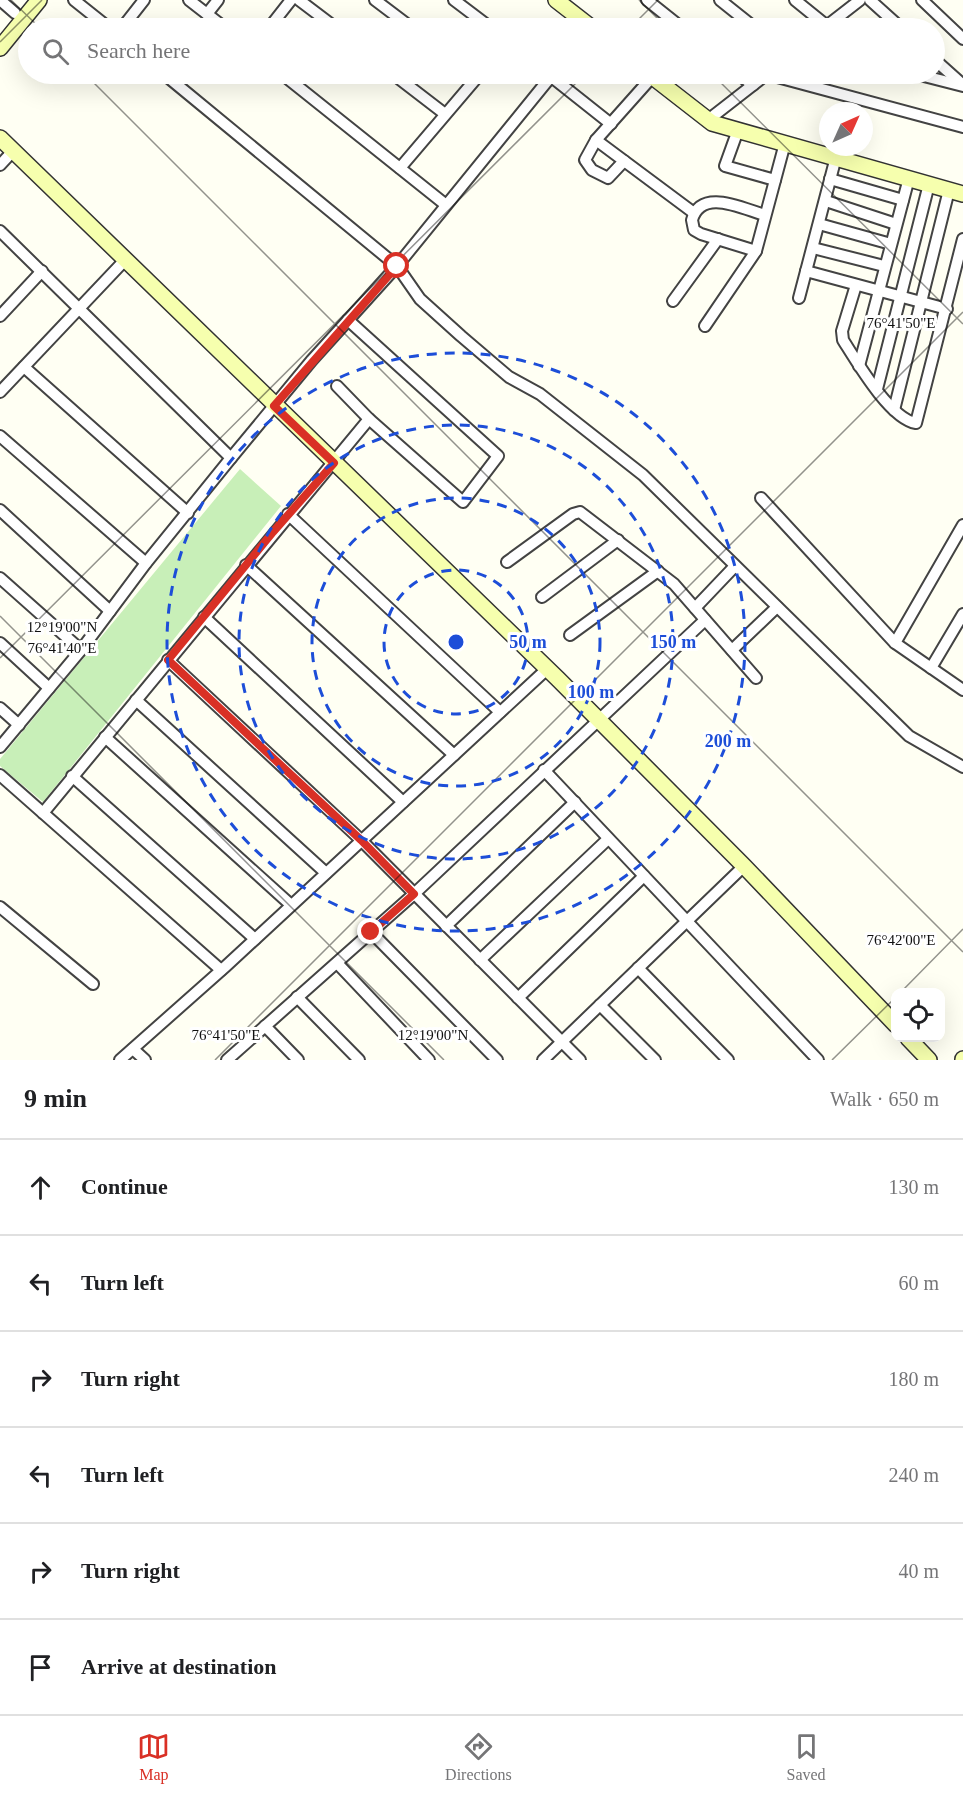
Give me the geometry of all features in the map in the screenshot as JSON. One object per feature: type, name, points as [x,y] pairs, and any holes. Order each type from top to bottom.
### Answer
[{"type":"street","points":[[0,0],[15,13]]},
{"type":"street","points":[[0,33],[27,0]]},
{"type":"street","points":[[24,18],[39,0]]},
{"type":"street","points":[[74,0],[96,18]]},
{"type":"street","points":[[130,18],[144,0]]},
{"type":"street","points":[[189,0],[211,18]]},
{"type":"street","points":[[207,15],[218,0]]},
{"type":"street","points":[[277,18],[291,0]]},
{"type":"street","points":[[299,0],[323,18]]},
{"type":"street","points":[[375,0],[399,18]]},
{"type":"street","points":[[454,0],[478,18]]},
{"type":"street","points":[[556,0],[578,18]]},
{"type":"street","points":[[647,0],[670,18]]},
{"type":"street","points":[[720,0],[742,18]]},
{"type":"street","points":[[795,0],[815,18]]},
{"type":"street","points":[[837,18],[860,0]]},
{"type":"street","points":[[870,0],[890,18]]},
{"type":"street","points":[[922,0],[941,18]]},
{"type":"street","points":[[945,22],[963,39]]},
{"type":"street","points":[[0,48],[18,26]]},
{"type":"street","points":[[945,69],[963,86]]},
{"type":"street","points":[[945,81],[963,86]]},
{"type":"street","points":[[176,84],[397,266],[420,299],[509,377],[540,394],[643,475],[909,736],[963,766]]},
{"type":"street","points":[[295,84],[446,205]]},
{"type":"street","points":[[406,84],[445,114]]},
{"type":"street","points":[[400,168],[468,84]]},
{"type":"street","points":[[0,747],[81,650],[146,562],[231,458],[397,266],[542,84]]},
{"type":"street","points":[[562,84],[611,124]]},
{"type":"street","points":[[624,161],[608,178],[592,170],[585,160],[596,140],[644,84]]},
{"type":"street","points":[[662,84],[708,120],[956,192],[921,302],[894,410]]},
{"type":"street","points":[[803,84],[963,127]]},
{"type":"street","points":[[708,120],[753,85]]},
{"type":"street","points":[[738,130],[725,166],[775,180]]},
{"type":"street","points":[[0,138],[598,719],[744,866],[891,1020]]},
{"type":"street","points":[[596,140],[694,213]]},
{"type":"street","points":[[705,326],[756,251],[784,143]]},
{"type":"street","points":[[0,165],[13,151]]},
{"type":"street","points":[[799,298],[836,157]]},
{"type":"street","points":[[860,366],[884,266],[909,178]]},
{"type":"street","points":[[830,179],[903,200]]},
{"type":"street","points":[[877,389],[929,184]]},
{"type":"street","points":[[756,251],[694,230],[694,213],[700,206],[710,201],[765,215]]},
{"type":"street","points":[[826,201],[896,224]]},
{"type":"street","points":[[819,224],[891,244]]},
{"type":"street","points":[[0,231],[231,458]]},
{"type":"street","points":[[673,301],[718,239]]},
{"type":"street","points":[[856,285],[842,331],[843,340],[894,410],[905,421],[916,423],[947,309],[963,239]]},
{"type":"street","points":[[0,249],[9,240]]},
{"type":"street","points":[[813,248],[884,266]]},
{"type":"street","points":[[0,392],[125,260]]},
{"type":"street","points":[[806,271],[947,309]]},
{"type":"street","points":[[0,316],[42,272]]},
{"type":"street","points":[[337,386],[369,419],[463,502],[498,456],[348,320]]},
{"type":"street","points":[[24,367],[188,513]]},
{"type":"street","points":[[43,813],[288,514],[334,463],[369,419]]},
{"type":"street","points":[[0,436],[146,562]]},
{"type":"street","points":[[761,498],[895,642],[962,689]]},
{"type":"street","points":[[0,510],[110,611]]},
{"type":"street","points":[[507,562],[579,512],[674,584],[756,678]]},
{"type":"street","points":[[288,514],[500,712]]},
{"type":"street","points":[[895,642],[963,525]]},
{"type":"street","points":[[542,597],[618,540]]},
{"type":"street","points":[[246,565],[454,755]]},
{"type":"street","points":[[695,608],[735,566]]},
{"type":"street","points":[[570,635],[657,571]]},
{"type":"street","points":[[0,578],[81,650]]},
{"type":"street","points":[[732,650],[777,607]]},
{"type":"street","points":[[931,668],[963,614]]},
{"type":"street","points":[[204,617],[403,802]]},
{"type":"street","points":[[226,1060],[414,894],[705,620]]},
{"type":"street","points":[[0,643],[50,688]]},
{"type":"street","points":[[168,660],[361,840],[580,1060]]},
{"type":"street","points":[[120,1060],[255,939],[547,669]]},
{"type":"street","points":[[136,700],[326,873]]},
{"type":"street","points":[[0,708],[19,725]]},
{"type":"street","points":[[105,737],[291,905]]},
{"type":"street","points":[[544,770],[818,1060]]},
{"type":"street","points":[[0,776],[221,970]]},
{"type":"street","points":[[72,776],[255,939]]},
{"type":"street","points":[[446,926],[575,802]]},
{"type":"street","points":[[480,960],[608,839]]},
{"type":"street","points":[[543,1060],[744,866]]},
{"type":"street","points":[[518,998],[644,876]]},
{"type":"street","points":[[0,907],[93,984]]},
{"type":"street","points":[[371,932],[497,1060]]},
{"type":"street","points":[[336,963],[429,1060]]},
{"type":"street","points":[[638,968],[728,1060]]},
{"type":"street","points":[[297,997],[359,1060]]},
{"type":"street","points":[[600,1005],[655,1060]]},
{"type":"street","points":[[265,1026],[298,1060]]},
{"type":"street","points":[[912,1042],[929,1060]]},
{"type":"street","points":[[133,1049],[145,1060]]},
{"type":"green space","points":[[240,469],[281,506],[43,802],[0,766],[0,759]]},
{"type":"route","points":[[371,932],[414,894],[361,840],[168,660],[273,532],[334,463],[274,406],[312,360],[397,266]]}]
